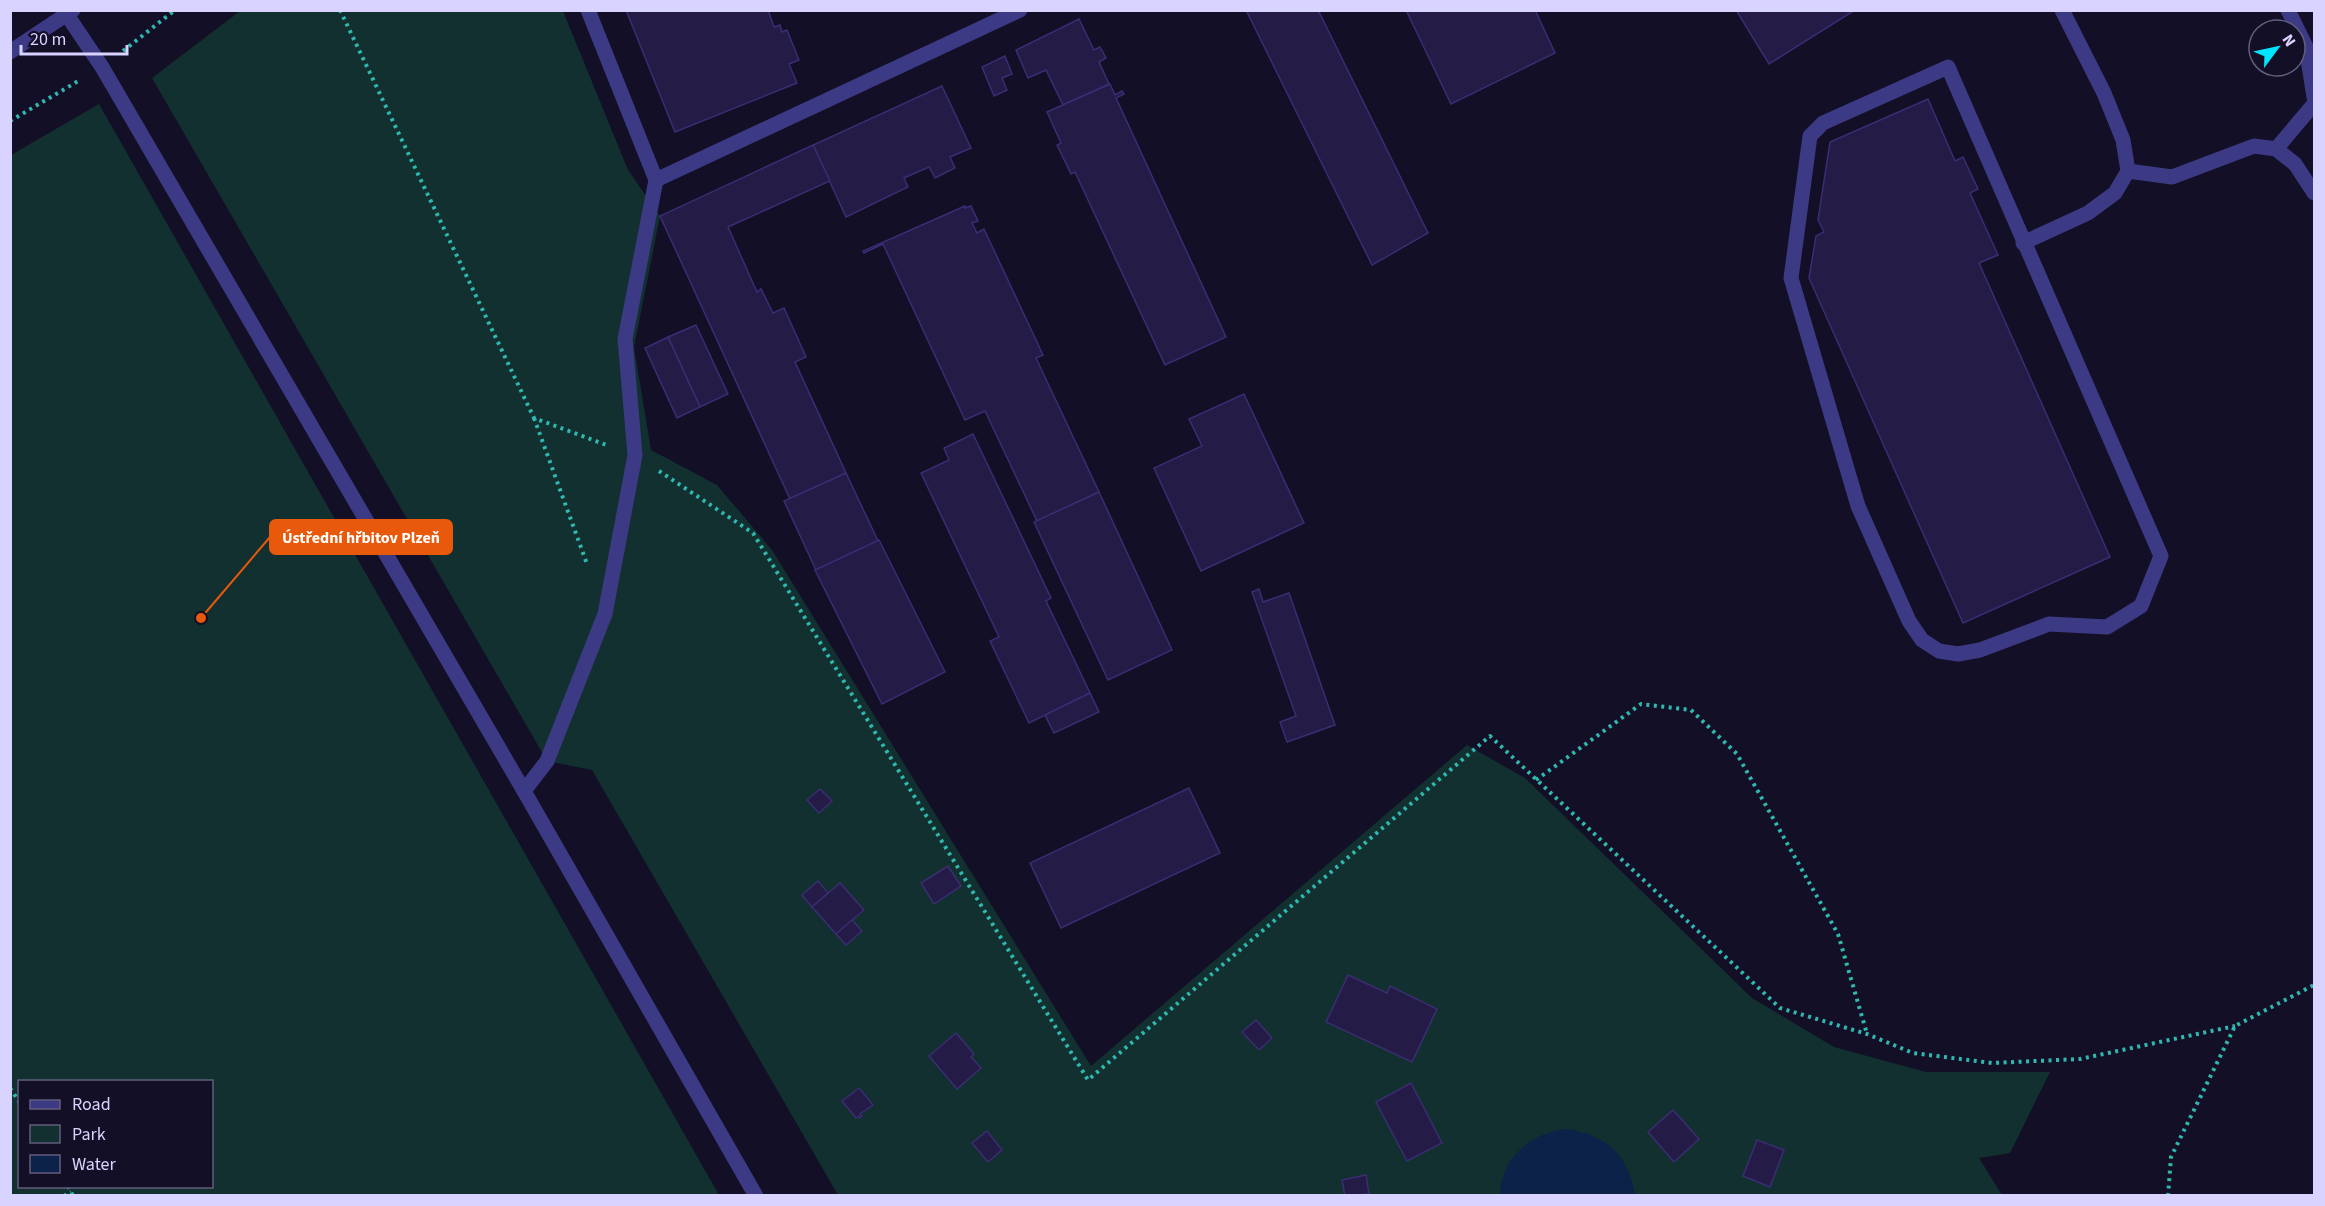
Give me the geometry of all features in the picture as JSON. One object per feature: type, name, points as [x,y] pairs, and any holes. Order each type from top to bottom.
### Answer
[{"type":"street","points":[[524,791],[547,761],[605,614],[635,455],[625,339],[656,180],[588,10]]},
{"type":"street","points":[[656,180],[1020,10]]},
{"type":"street","points":[[2023,243],[2088,213],[2115,193],[2128,171],[2123,140],[2112,112],[2062,10]]},
{"type":"street","points":[[2288,10],[2306,47],[2314,97]]},
{"type":"street","points":[[10,52],[70,13],[524,791],[756,1196]]},
{"type":"street","points":[[1948,68],[2023,243],[2161,556],[2141,606],[2107,627],[2049,624],[1980,650],[1958,654],[1939,651],[1922,640],[1909,621],[1858,506],[1791,278],[1810,136],[1822,123],[1948,68]]},
{"type":"street","points":[[2276,148],[2314,104]]},
{"type":"street","points":[[2128,171],[2172,177],[2254,146],[2276,148],[2295,164],[2314,194]]},
{"type":"path","points":[[340,10],[534,418],[590,570]]},
{"type":"path","points":[[534,418],[635,455],[753,533],[1088,1080],[1490,736],[1780,1008],[1867,1034],[1913,1053],[1992,1063],[2080,1059],[2235,1026],[2314,985]]},
{"type":"path","points":[[1536,780],[1641,704],[1691,710],[1737,754],[1838,934],[1867,1034]]},
{"type":"path","points":[[2168,1196],[2171,1157],[2235,1026]]},
{"type":"path","points":[[64,1196],[72,1194]]},
{"type":"green space","points":[[240,11],[563,11],[628,170],[660,216],[634,347],[651,450],[717,485],[772,550],[1091,1066],[1467,745],[1525,778],[1752,998],[1834,1047],[1926,1072],[2050,1072],[2010,1153],[1979,1158],[2002,1195],[838,1195],[592,770],[547,761],[152,78]]},
{"type":"green space","points":[[99,104],[719,1195],[11,1195],[11,155]]},
{"type":"water","points":[[1566,1129],[1593,1136],[1613,1149],[1627,1169],[1635,1195],[1500,1195],[1506,1170],[1520,1150],[1541,1136]]},
{"type":"building","points":[[626,10],[768,10],[774,27],[780,25],[782,32],[787,30],[799,60],[789,64],[797,83],[675,132]]},
{"type":"building","points":[[1246,10],[1318,10],[1428,233],[1372,265]]},
{"type":"building","points":[[1406,10],[1535,10],[1555,53],[1451,104]]},
{"type":"building","points":[[1736,10],[1855,10],[1769,64]]},
{"type":"building","points":[[1079,19],[1094,50],[1100,47],[1106,58],[1099,62],[1109,84],[1063,105],[1046,70],[1028,78],[1016,50]]},
{"type":"building","points":[[1005,56],[1012,74],[1002,78],[1007,90],[994,96],[982,67]]},
{"type":"building","points":[[1110,84],[1115,95],[1122,91],[1124,94],[1116,98],[1226,337],[1165,365],[1075,172],[1071,174],[1057,145],[1061,143],[1047,112]]},
{"type":"building","points":[[942,86],[971,148],[950,157],[955,168],[935,178],[929,167],[904,178],[908,187],[846,217],[813,145]]},
{"type":"building","points":[[1928,99],[1955,161],[1963,157],[1978,189],[1970,193],[1998,255],[1979,263],[2110,557],[1963,623],[1809,278],[1816,236],[1824,232],[1818,220],[1830,142]]},
{"type":"building","points":[[813,145],[830,181],[728,227],[757,292],[761,289],[773,313],[784,308],[806,357],[795,362],[846,473],[790,499],[660,216]]},
{"type":"building","points":[[965,206],[965,208],[971,206],[978,221],[972,223],[977,233],[984,229],[1043,355],[1036,358],[1099,492],[1037,521],[985,411],[965,420],[883,244],[864,253],[863,251]]},
{"type":"building","points":[[696,325],[728,394],[700,407],[668,337]]},
{"type":"building","points":[[668,337],[700,407],[677,418],[645,348]]},
{"type":"building","points":[[1244,394],[1304,523],[1201,571],[1154,468],[1202,446],[1189,419]]},
{"type":"building","points":[[973,434],[1051,598],[1046,601],[1090,693],[1029,723],[990,641],[999,637],[921,473],[949,460],[944,448]]},
{"type":"building","points":[[846,473],[878,541],[816,570],[784,501]]},
{"type":"building","points":[[1099,492],[1172,650],[1108,680],[1034,522]]},
{"type":"building","points":[[879,540],[945,672],[882,704],[815,570]]},
{"type":"building","points":[[1259,589],[1263,602],[1289,593],[1335,725],[1287,742],[1280,722],[1296,716],[1252,592]]},
{"type":"building","points":[[1090,693],[1099,712],[1054,733],[1045,715]]},
{"type":"building","points":[[1189,788],[1220,853],[1061,928],[1030,863]]},
{"type":"building","points":[[820,789],[832,801],[819,813],[807,800]]},
{"type":"building","points":[[948,866],[961,886],[934,904],[921,883]]},
{"type":"building","points":[[818,881],[828,893],[812,907],[802,895]]},
{"type":"building","points":[[840,883],[864,910],[836,934],[812,907]]},
{"type":"building","points":[[852,920],[862,931],[846,945],[836,934]]},
{"type":"building","points":[[1348,975],[1387,993],[1390,986],[1437,1009],[1412,1062],[1326,1022]]},
{"type":"building","points":[[1256,1020],[1272,1038],[1259,1050],[1242,1032]]},
{"type":"building","points":[[956,1033],[974,1054],[971,1057],[981,1068],[957,1089],[929,1056]]},
{"type":"building","points":[[1411,1083],[1442,1143],[1407,1161],[1376,1102]]},
{"type":"building","points":[[859,1088],[873,1105],[860,1114],[862,1116],[860,1118],[859,1116],[856,1118],[842,1101]]},
{"type":"building","points":[[1673,1110],[1699,1139],[1674,1162],[1648,1132]]},
{"type":"building","points":[[987,1131],[1002,1150],[988,1162],[972,1143]]},
{"type":"building","points":[[1757,1140],[1784,1150],[1770,1187],[1743,1176]]},
{"type":"building","points":[[1366,1175],[1369,1194],[1345,1196],[1342,1180]]},
{"type":"place","name":"Ústřední hřbitov Plzeň","points":[[201,618]]}]
